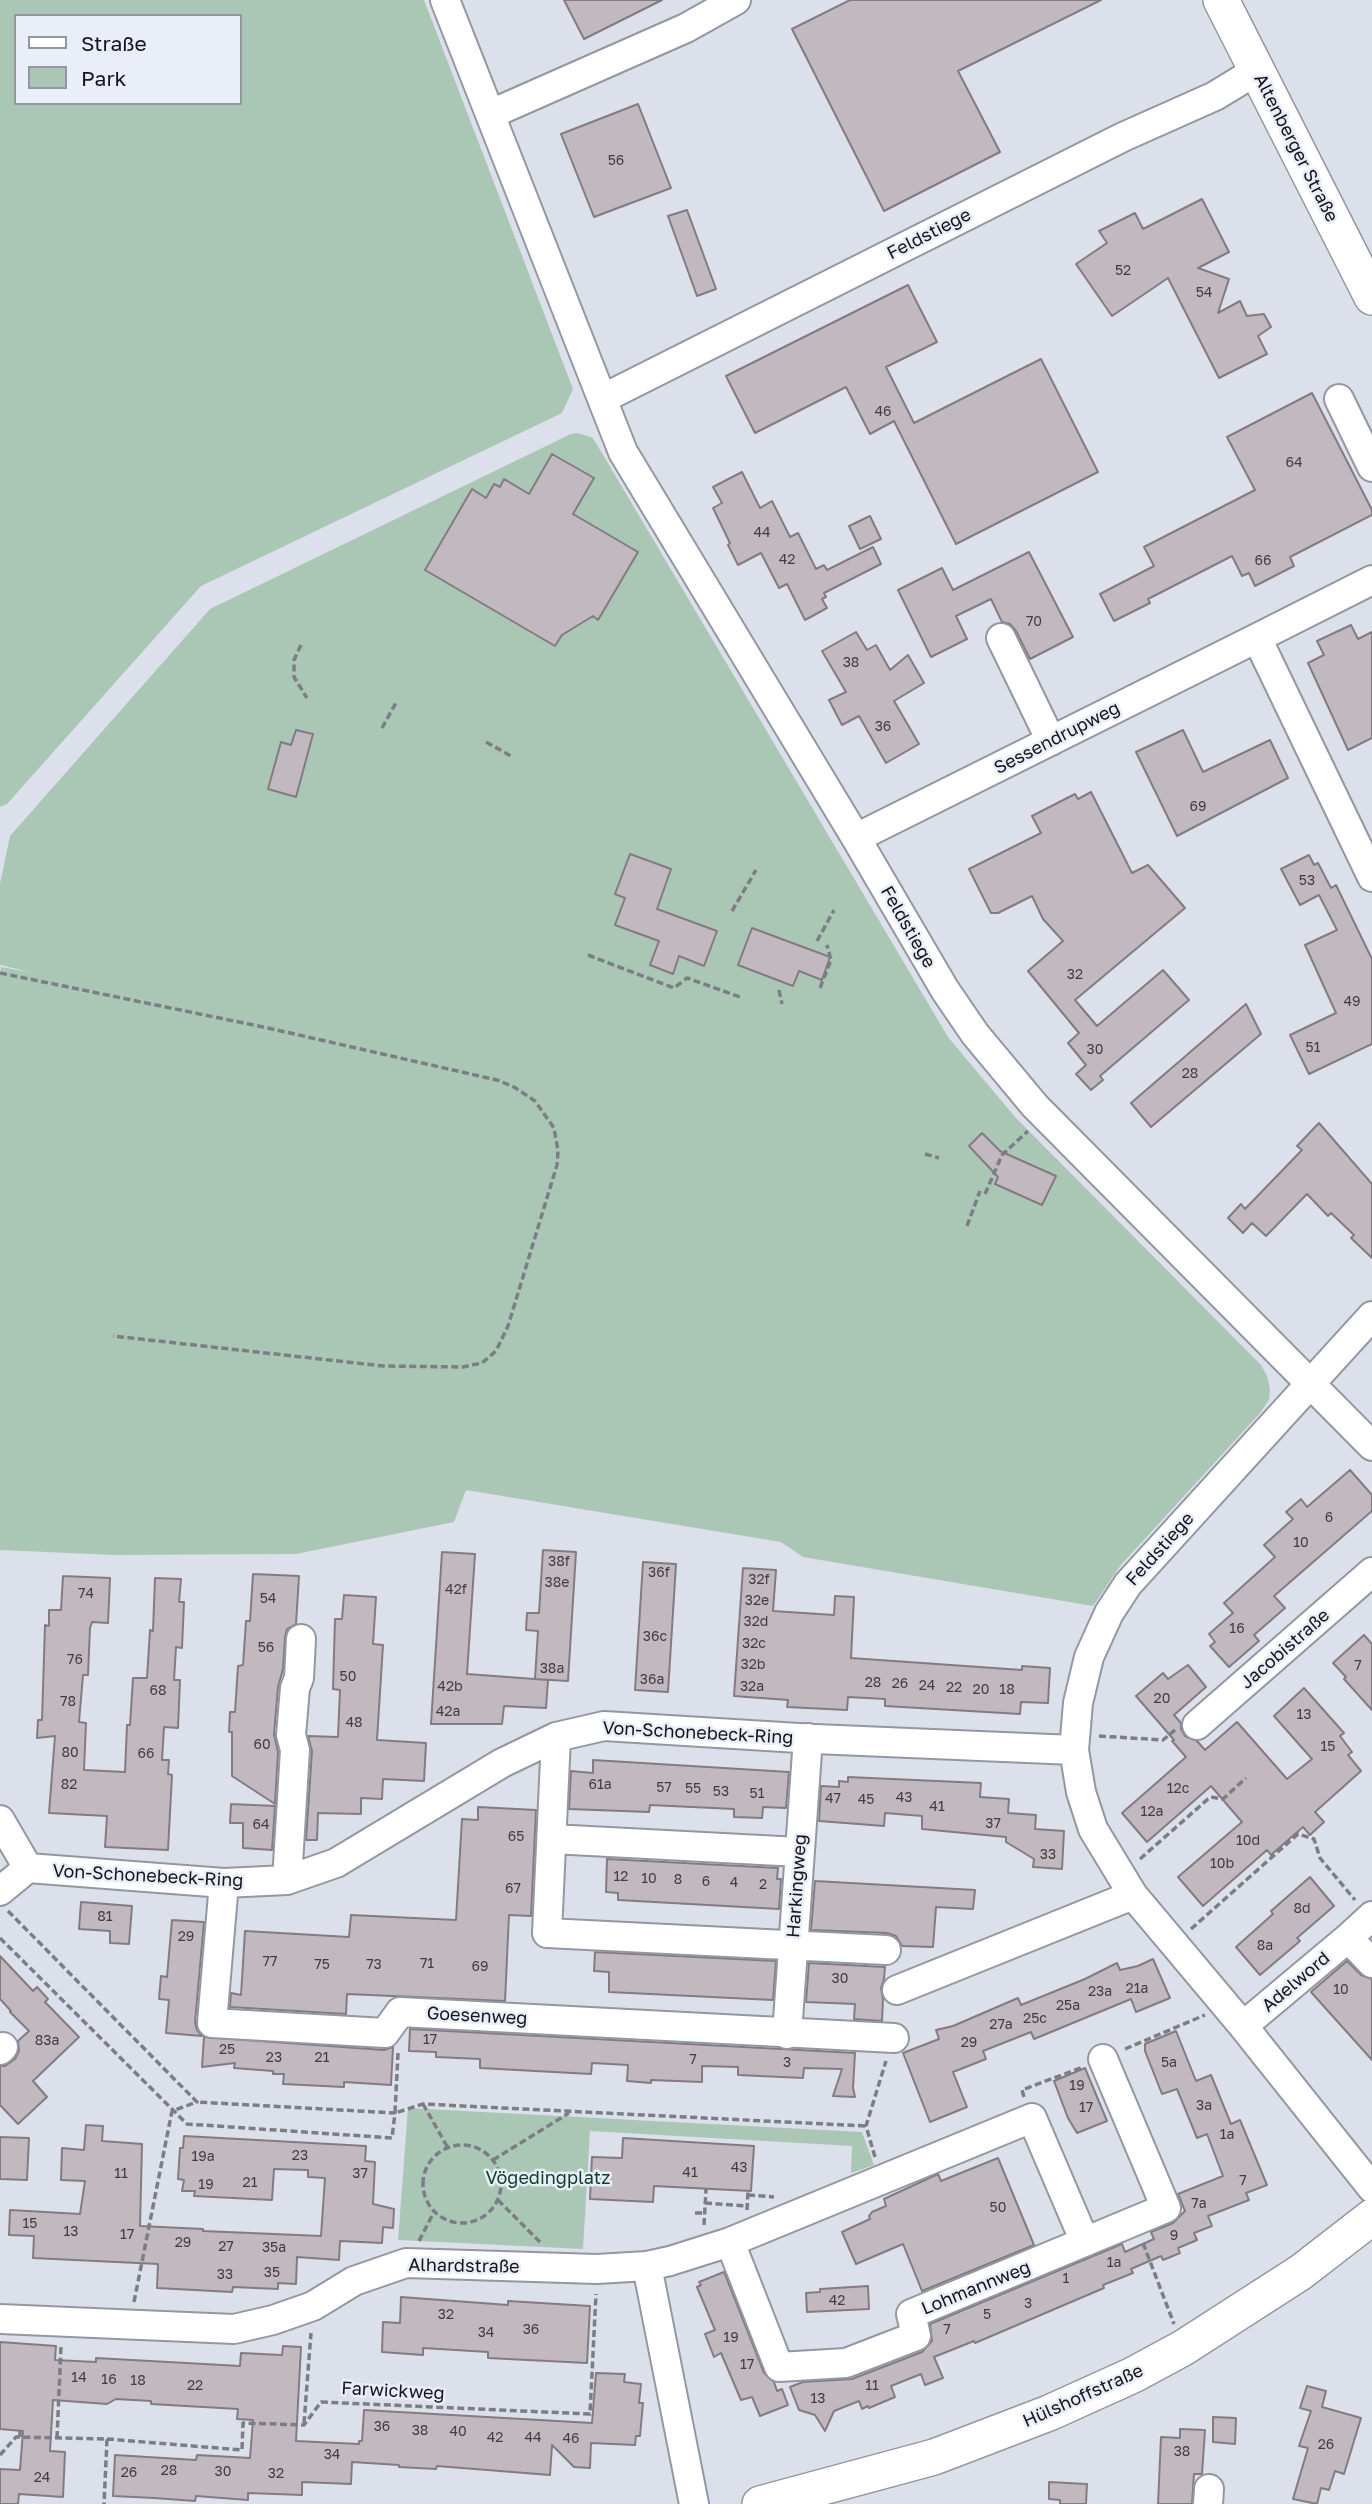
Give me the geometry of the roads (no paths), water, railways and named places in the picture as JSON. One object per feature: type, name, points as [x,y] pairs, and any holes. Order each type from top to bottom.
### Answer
[{"type":"main road","name":"Altenberger Straße","points":[[1221,0],[1372,297]]},
{"type":"main road","name":"Hülshoffstraße","points":[[760,2504],[934,2457],[1049,2413],[1133,2375],[1183,2348],[1301,2272],[1372,2217]]},
{"type":"street","name":"Feldstiege","points":[[445,0],[623,452],[945,990],[1001,1067],[1046,1116],[1372,1446]]},
{"type":"street","points":[[491,114],[686,28],[736,0]]},
{"type":"street","name":"Feldstiege","points":[[602,399],[1110,143],[1215,96],[1256,71]]},
{"type":"street","points":[[1339,399],[1372,467]]},
{"type":"street","name":"Sessendrupweg","points":[[856,838],[1372,580]]},
{"type":"street","points":[[1000,638],[1051,741]]},
{"type":"street","points":[[1257,638],[1372,877]]},
{"type":"street","points":[[1310,1382],[1372,1315]]},
{"type":"street","name":"Feldstiege","points":[[1075,1743],[1078,1703],[1089,1657],[1109,1613],[1128,1584],[1310,1382]]},
{"type":"street","name":"Jacobistraße","points":[[1197,1725],[1372,1572]]},
{"type":"street","points":[[288,1880],[295,1749],[291,1735],[301,1639]]},
{"type":"street","name":"Von-Schonebeck-Ring","points":[[0,1891],[28,1868],[224,1883],[288,1880],[336,1863],[502,1763],[555,1737],[604,1726],[808,1738],[1075,1743]]},
{"type":"street","points":[[555,1737],[547,1933],[886,1950]]},
{"type":"street","name":"Harkingweg","points":[[787,2034],[808,1738]]},
{"type":"street","points":[[1075,1743],[1081,1792],[1093,1829],[1127,1886],[1372,2188]]},
{"type":"street","points":[[0,1820],[28,1868]]},
{"type":"street","points":[[552,1839],[799,1852]]},
{"type":"street","name":"Goesenweg","points":[[224,1883],[212,2023],[385,2033],[400,2012],[894,2038]]},
{"type":"street","points":[[897,1990],[1127,1886]]},
{"type":"street","name":"Adelword","points":[[1235,2016],[1348,1938],[1371,1916]]},
{"type":"street","points":[[1348,1938],[1372,1963]]},
{"type":"street","points":[[1085,2242],[1166,2208],[1103,2059]]},
{"type":"street","name":"Alhardstraße","points":[[0,2319],[234,2329],[273,2320],[313,2306],[354,2281],[406,2263],[597,2269],[647,2266],[720,2245],[1032,2119],[1085,2242]]},
{"type":"street","name":"Lohmannweg","points":[[720,2245],[779,2367],[846,2363],[916,2336],[911,2314],[1085,2242]]},
{"type":"street","points":[[647,2266],[694,2504]]},
{"type":"park label","name":"Vögedingplatz","points":[[548,2178]]}]
